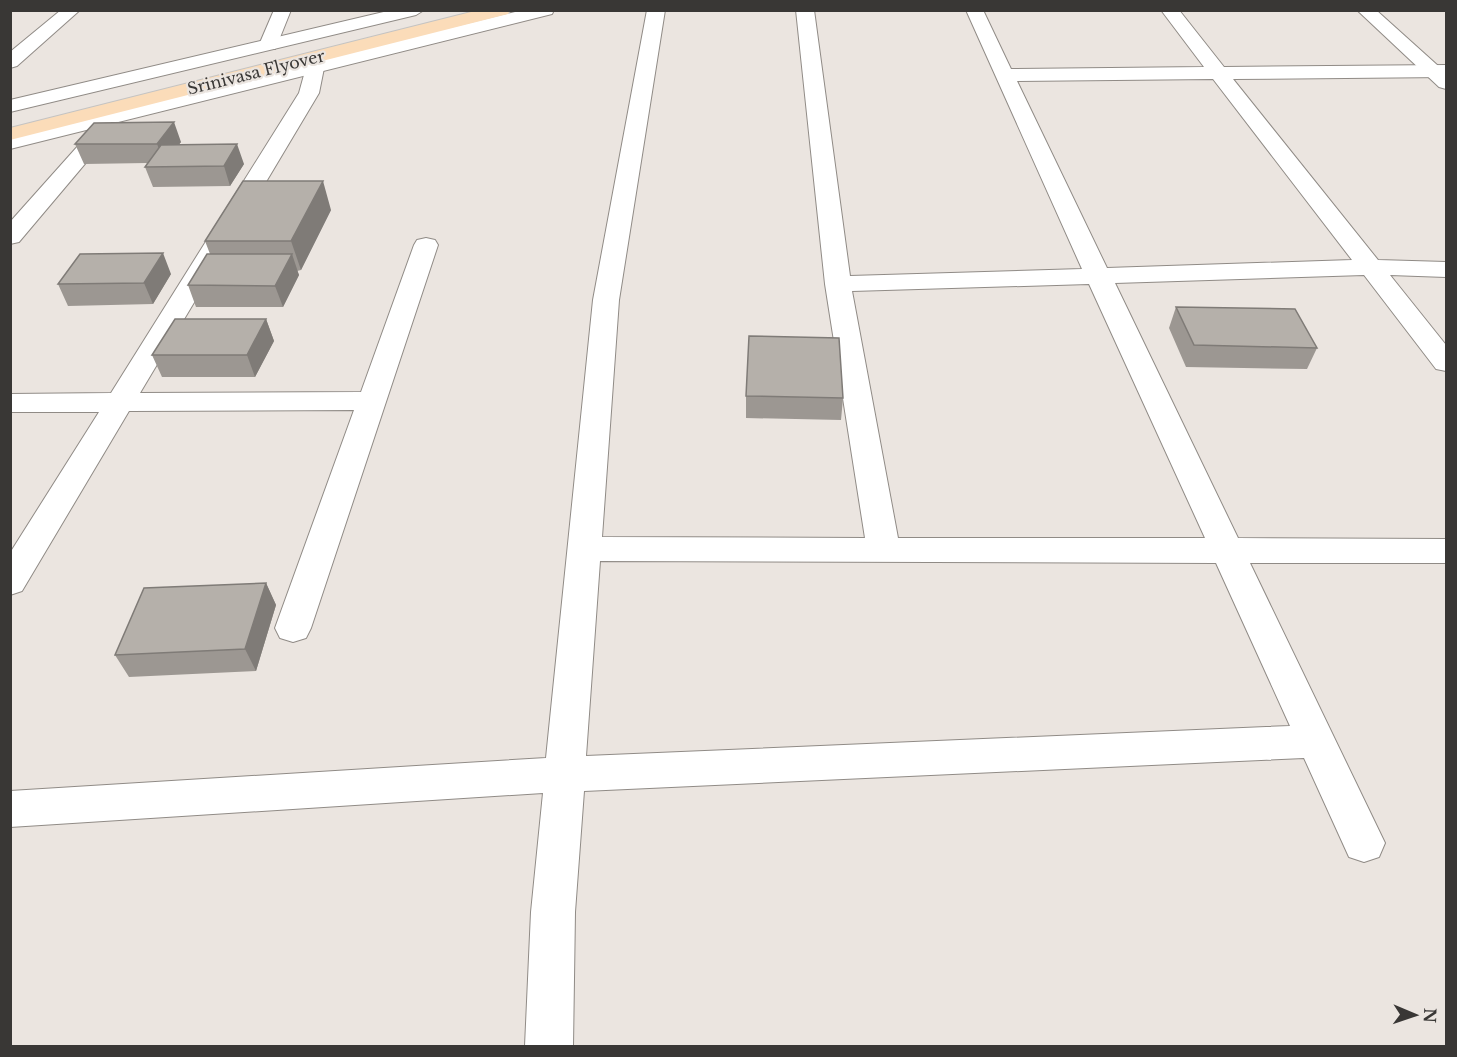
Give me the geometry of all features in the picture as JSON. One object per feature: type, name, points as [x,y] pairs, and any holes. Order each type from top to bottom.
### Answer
[{"type":"main road","name":"Srinivasa Flyover","points":[[10,115],[450,10]]},
{"type":"main road","name":"Srinivasa Flyover","points":[[10,134],[502,10]]},
{"type":"street","points":[[10,62],[72,10]]},
{"type":"street","points":[[268,45],[283,10]]},
{"type":"street","points":[[10,106],[416,10]]},
{"type":"street","points":[[10,144],[546,10]]},
{"type":"street","points":[[549,1047],[553,912],[606,300],[656,10]]},
{"type":"street","points":[[805,10],[838,284],[884,550]]},
{"type":"street","points":[[974,10],[1364,843]]},
{"type":"street","points":[[1169,10],[1446,363]]},
{"type":"street","points":[[1365,10],[1442,75]]},
{"type":"street","points":[[10,582],[309,93],[314,68]]},
{"type":"street","points":[[1004,75],[1217,72],[1442,75]]},
{"type":"street","points":[[10,237],[114,117]]},
{"type":"street","points":[[293,628],[370,401],[426,246]]},
{"type":"street","points":[[838,284],[1371,267],[1446,268]]},
{"type":"street","points":[[10,403],[370,401]]},
{"type":"street","points":[[585,549],[1446,551]]},
{"type":"street","points":[[10,808],[565,774],[1316,741]]},
{"type":"building","points":[[174,122],[157,144],[75,144],[94,123]]},
{"type":"building","points":[[237,144],[224,166],[145,167],[161,145]]},
{"type":"building","points":[[243,181],[323,181],[291,241],[205,241]]},
{"type":"building","points":[[163,253],[144,283],[58,284],[80,254]]},
{"type":"building","points":[[207,254],[292,254],[275,286],[188,285]]},
{"type":"building","points":[[1176,307],[1295,309],[1317,348],[1194,345]]},
{"type":"building","points":[[175,319],[266,319],[247,355],[152,355]]},
{"type":"building","points":[[749,336],[839,338],[843,398],[746,396]]},
{"type":"building","points":[[266,583],[245,649],[115,655],[144,588]]}]
